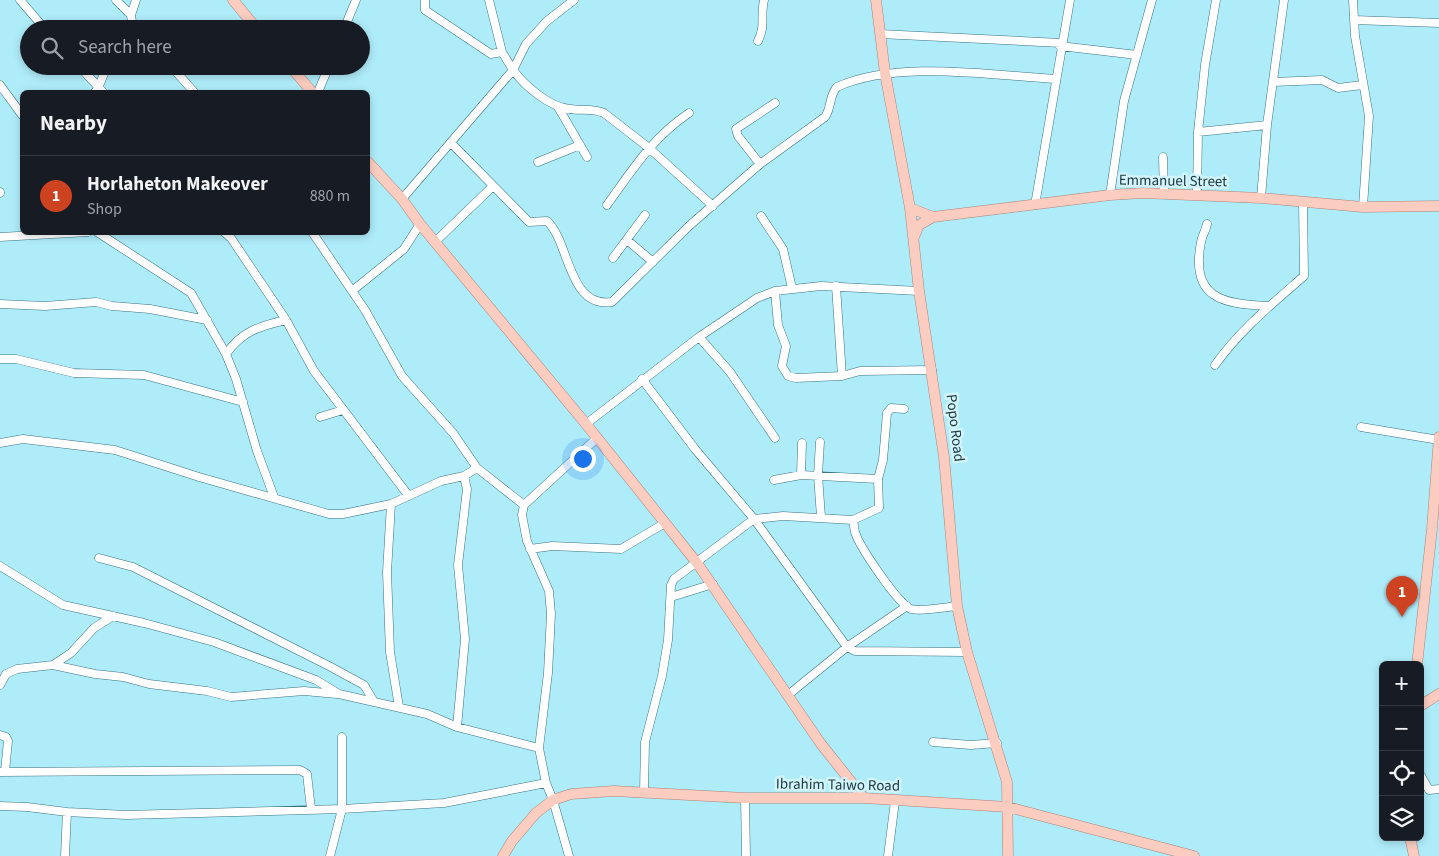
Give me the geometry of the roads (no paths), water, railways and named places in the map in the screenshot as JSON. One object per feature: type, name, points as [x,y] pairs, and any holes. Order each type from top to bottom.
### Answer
[{"type":"main road","points":[[233,0],[250,20]]},
{"type":"main road","name":"Popo Road","points":[[876,0],[885,73],[910,208],[919,291],[944,457],[957,606],[967,652],[1007,782],[1008,856]]},
{"type":"main road","points":[[298,75],[310,90]]},
{"type":"main road","points":[[370,164],[402,199],[420,224],[586,424],[697,563],[844,775],[864,798]]},
{"type":"main road","name":"Emmanuel Street","points":[[910,208],[933,217],[1110,195],[1164,194],[1262,198],[1363,207],[1439,206]]},
{"type":"main road","points":[[914,237],[919,225],[933,217]]},
{"type":"main road","points":[[1417,661],[1432,529],[1439,438]]},
{"type":"main road","points":[[1424,703],[1439,694]]},
{"type":"main road","name":"Ibrahim Taiwo Road","points":[[503,856],[512,841],[536,813],[553,800],[585,792],[644,792],[745,798],[864,798],[1008,808],[1194,856]]},
{"type":"main road","points":[[1406,856],[1410,841]]},
{"type":"main road","points":[[1410,841],[1414,856]]},
{"type":"street","points":[[20,0],[37,20]]},
{"type":"street","points":[[116,0],[130,20]]},
{"type":"street","points":[[131,20],[136,0]]},
{"type":"street","points":[[348,20],[356,0]]},
{"type":"street","points":[[425,0],[425,10],[446,25],[491,54],[502,52]]},
{"type":"street","points":[[488,0],[502,52],[512,70],[521,80],[558,107],[571,110],[595,109],[604,113],[649,148],[713,206]]},
{"type":"street","points":[[402,199],[451,144],[512,70],[526,44],[547,21],[573,0]]},
{"type":"street","points":[[758,41],[764,29],[761,11],[764,0]]},
{"type":"street","points":[[1035,205],[1047,145],[1055,79],[1070,0]]},
{"type":"street","points":[[1110,195],[1124,101],[1152,0]]},
{"type":"street","points":[[1197,195],[1198,132],[1205,65],[1216,0]]},
{"type":"street","points":[[1262,198],[1267,125],[1284,0]]},
{"type":"street","points":[[1353,0],[1362,85],[1370,116],[1363,207]]},
{"type":"street","points":[[1354,20],[1439,23]]},
{"type":"street","points":[[880,34],[1061,44],[1138,54]]},
{"type":"street","points":[[451,144],[529,222],[547,221],[557,232],[568,256],[570,272],[575,282],[599,302],[612,302],[760,164],[825,117],[830,110],[833,92],[836,87],[885,73],[914,70],[1055,79]]},
{"type":"street","points":[[86,75],[98,90]]},
{"type":"street","points":[[99,90],[100,79],[102,75]]},
{"type":"street","points":[[179,75],[192,90]]},
{"type":"street","points":[[319,90],[325,75]]},
{"type":"street","points":[[1273,82],[1322,80],[1330,82],[1338,88],[1362,85]]},
{"type":"street","points":[[0,85],[20,112]]},
{"type":"street","points":[[760,164],[738,136],[736,129],[775,103]]},
{"type":"street","points":[[558,107],[587,156]]},
{"type":"street","points":[[608,205],[649,148],[664,131],[689,113]]},
{"type":"street","points":[[1198,132],[1267,125]]},
{"type":"street","points":[[538,162],[580,146]]},
{"type":"street","points":[[1163,157],[1164,194]]},
{"type":"street","points":[[435,242],[492,186]]},
{"type":"street","points":[[1215,365],[1239,335],[1268,306],[1304,276],[1302,202]]},
{"type":"street","points":[[613,258],[645,215]]},
{"type":"street","points":[[761,216],[783,250],[792,288]]},
{"type":"street","points":[[352,291],[404,249],[420,224]]},
{"type":"street","points":[[1207,224],[1201,241],[1199,268],[1199,276],[1204,286],[1217,298],[1224,301],[1268,306]]},
{"type":"street","points":[[0,237],[35,235]]},
{"type":"street","points":[[102,235],[191,293],[226,354],[274,497]]},
{"type":"street","points":[[228,235],[286,320],[314,371],[408,495]]},
{"type":"street","points":[[314,235],[352,291],[402,376],[453,433],[476,468],[524,505]]},
{"type":"street","points":[[627,240],[653,262]]},
{"type":"street","points":[[836,286],[842,376]]},
{"type":"street","points":[[586,424],[699,337],[757,298],[775,291],[792,288],[836,286],[919,291]]},
{"type":"street","points":[[775,291],[778,325],[786,346],[782,366],[788,376],[796,378],[842,376],[860,371],[932,370]]},
{"type":"street","points":[[0,304],[45,306],[96,302],[112,306],[150,309],[207,320]]},
{"type":"street","points":[[226,354],[233,343],[246,332],[258,326],[286,320]]},
{"type":"street","points":[[699,337],[730,372],[775,438]]},
{"type":"street","points":[[0,359],[16,359],[74,373],[144,375],[243,402]]},
{"type":"street","points":[[642,379],[695,449],[754,519],[846,647],[856,651],[967,652]]},
{"type":"street","points":[[644,792],[645,742],[662,676],[668,640],[671,585],[674,579],[754,519],[783,516],[853,520],[879,508],[878,479],[884,455],[887,413],[891,408],[904,409]]},
{"type":"street","points":[[320,417],[343,410]]},
{"type":"street","points":[[1361,427],[1439,438]]},
{"type":"street","points":[[569,856],[553,800],[546,783],[539,748],[548,673],[549,591],[530,549],[522,515],[524,505],[597,438]]},
{"type":"street","points":[[0,443],[23,439],[115,450],[199,477],[329,514],[343,514],[391,504],[441,481],[464,476],[476,468]]},
{"type":"street","points":[[820,442],[818,476],[821,517]]},
{"type":"street","points":[[801,475],[802,443]]},
{"type":"street","points":[[774,480],[801,475],[878,479]]},
{"type":"street","points":[[457,728],[465,639],[458,565],[467,489],[464,476]]},
{"type":"street","points":[[391,504],[386,572],[390,652],[399,707]]},
{"type":"street","points":[[853,520],[855,532],[863,547],[897,596],[907,606],[914,609],[957,606]]},
{"type":"street","points":[[530,549],[552,546],[621,549],[665,523]]},
{"type":"street","points":[[99,558],[133,567],[330,666],[364,685],[373,700]]},
{"type":"street","points":[[0,566],[63,605],[214,642],[316,680],[339,694]]},
{"type":"street","points":[[671,597],[713,584]]},
{"type":"street","points":[[788,695],[846,647],[907,606]]},
{"type":"street","points":[[53,665],[71,653],[94,628],[113,616]]},
{"type":"street","points":[[0,685],[6,674],[17,669],[53,665],[94,674],[123,677],[149,684],[207,691],[231,697],[304,691],[339,694],[373,700],[427,714],[457,728],[539,748]]},
{"type":"street","points":[[0,735],[6,737],[8,741],[3,772],[300,770],[307,774],[311,809]]},
{"type":"street","points":[[330,856],[342,809],[342,737]]},
{"type":"street","points":[[933,742],[971,745],[996,743]]},
{"type":"street","points":[[1424,781],[1429,790],[1439,789]]},
{"type":"street","points":[[0,806],[67,812],[126,814],[342,809],[444,803],[546,783]]},
{"type":"street","points":[[745,798],[746,856]]},
{"type":"street","points":[[888,856],[895,801]]},
{"type":"street","points":[[65,856],[67,812]]},
{"type":"place","name":"Horlaheton Makeover","points":[[1402,617]]}]
